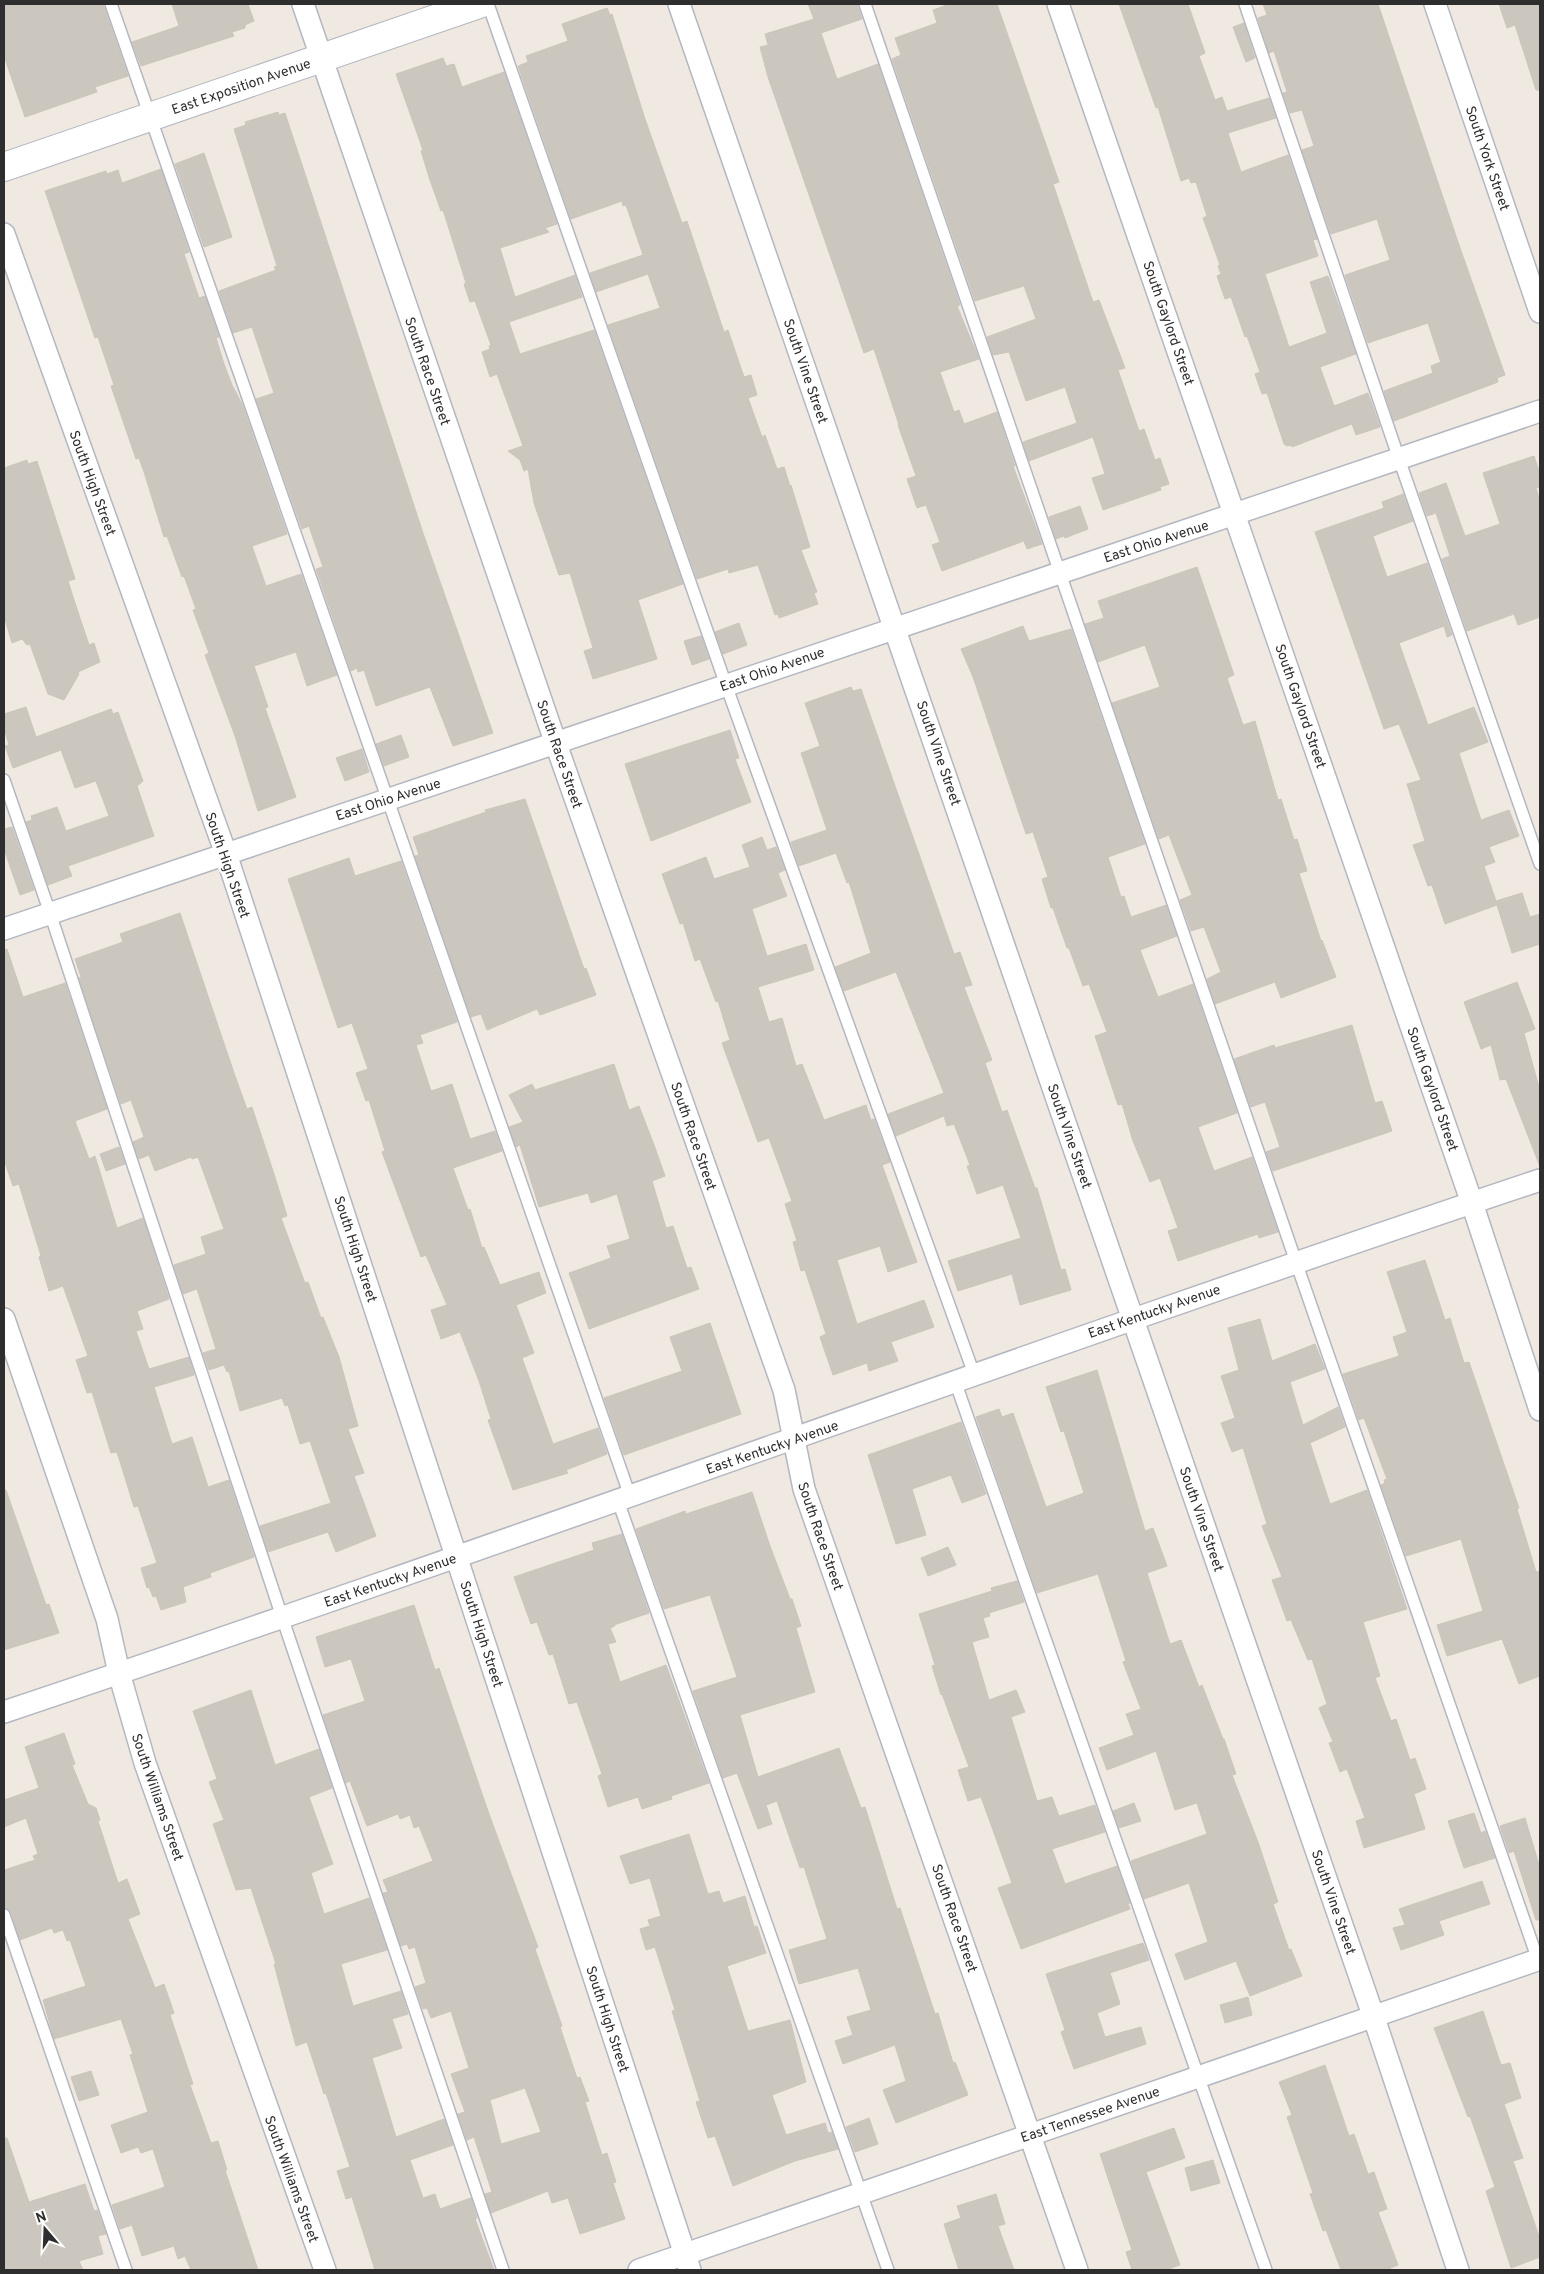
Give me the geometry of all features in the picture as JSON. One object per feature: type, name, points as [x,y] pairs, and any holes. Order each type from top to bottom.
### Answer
[{"type":"street","name":"South Race Street","points":[[303,4],[556,744],[784,1390],[804,1489],[1077,2270]]},
{"type":"street","name":"East Exposition Avenue","points":[[4,166],[479,4]]},
{"type":"street","name":"South Vine Street","points":[[679,4],[1373,2016],[1458,2270]]},
{"type":"street","name":"South Gaylord Street","points":[[1058,4],[1472,1202],[1540,1410]]},
{"type":"street","name":"South York Street","points":[[1435,4],[1540,312]]},
{"type":"street","name":"South High Street","points":[[4,234],[226,854],[687,2262]]},
{"type":"street","name":"East Ohio Avenue","points":[[4,929],[1540,411]]},
{"type":"street","name":"East Kentucky Avenue","points":[[4,1712],[794,1440],[1296,1262],[1540,1180]]},
{"type":"street","name":"South Williams Street","points":[[4,1319],[107,1619],[119,1673],[145,1763],[324,2270]]},
{"type":"street","name":"East Tennessee Avenue","points":[[639,2270],[687,2262],[861,2193],[1373,2016],[1539,1962]]},
{"type":"lane","points":[[111,4],[388,800],[888,2270]]},
{"type":"lane","points":[[488,4],[726,684],[965,1378],[1266,2270]]},
{"type":"lane","points":[[865,4],[1296,1262],[1539,1962]]},
{"type":"lane","points":[[1245,4],[1399,459],[1540,864]]},
{"type":"lane","points":[[4,780],[50,913],[282,1617],[503,2270]]},
{"type":"lane","points":[[4,1915],[126,2270]]},
{"type":"building","points":[[4,4],[103,4],[128,76],[95,87],[97,92],[25,117],[4,56]]},
{"type":"building","points":[[172,4],[248,4],[254,21],[245,25],[245,28],[232,32],[234,36],[141,66],[132,42],[179,26]]},
{"type":"building","points":[[808,4],[857,4],[862,19],[821,33],[837,79],[878,64],[960,305],[957,306],[979,359],[940,372],[954,412],[959,410],[964,424],[997,412],[1015,466],[1013,466],[1042,544],[1027,549],[1024,541],[942,571],[932,545],[940,542],[926,505],[917,508],[907,479],[916,476],[874,349],[864,353],[768,77],[760,47],[768,45],[765,34],[814,19]]},
{"type":"building","points":[[950,4],[997,4],[1059,182],[1053,184],[1093,302],[1099,300],[1125,368],[1118,370],[1139,431],[1144,429],[1155,460],[1160,458],[1169,484],[1160,487],[1161,490],[1103,510],[1092,478],[1105,474],[1093,437],[1029,461],[1023,442],[1077,423],[1065,387],[1026,401],[1009,352],[993,355],[987,337],[1036,319],[1024,286],[975,301],[892,59],[901,55],[895,38],[937,23],[933,10]]},
{"type":"building","points":[[1119,4],[1188,4],[1205,53],[1199,56],[1215,100],[1222,97],[1227,111],[1269,98],[1276,118],[1228,133],[1241,172],[1288,155],[1317,239],[1313,240],[1318,256],[1265,274],[1289,347],[1327,333],[1310,282],[1328,276],[1356,354],[1320,367],[1334,406],[1368,393],[1380,427],[1356,435],[1352,424],[1292,447],[1291,445],[1287,446],[1284,444],[1267,393],[1262,394],[1255,374],[1260,372],[1247,336],[1245,337],[1231,297],[1225,299],[1217,276],[1221,274],[1218,266],[1220,265],[1203,218],[1207,216],[1196,182],[1191,183],[1189,178],[1181,181],[1158,107],[1156,108]]},
{"type":"building","points":[[1263,4],[1378,4],[1505,375],[1497,378],[1498,382],[1394,421],[1384,391],[1433,373],[1431,366],[1441,362],[1428,323],[1368,343],[1345,275],[1390,260],[1377,219],[1331,234],[1302,150],[1314,146],[1302,110],[1290,113],[1283,93],[1287,92],[1274,51],[1269,53],[1258,18],[1267,15]]},
{"type":"building","points":[[1499,4],[1540,4],[1540,90],[1536,90],[1515,25],[1507,28]]},
{"type":"building","points":[[607,8],[610,15],[612,14],[645,119],[682,223],[687,221],[724,332],[728,330],[744,377],[751,375],[757,395],[748,398],[762,437],[765,435],[777,469],[784,467],[810,547],[801,550],[817,592],[814,593],[818,604],[779,618],[778,614],[775,615],[758,565],[729,573],[728,569],[697,579],[608,325],[660,308],[648,274],[596,292],[590,273],[643,255],[626,205],[623,206],[622,201],[571,219],[518,66],[528,62],[526,56],[568,41],[562,24]]},
{"type":"building","points":[[1244,23],[1255,58],[1246,62],[1233,27]]},
{"type":"building","points":[[443,58],[446,66],[454,64],[462,87],[504,72],[557,224],[545,228],[549,232],[500,248],[515,297],[575,275],[582,297],[509,322],[520,354],[594,330],[683,584],[638,600],[657,659],[593,679],[584,651],[593,648],[570,573],[559,575],[534,503],[528,469],[524,471],[520,460],[508,451],[523,446],[497,374],[490,377],[482,352],[490,349],[489,346],[491,345],[475,301],[470,302],[464,284],[466,283],[443,210],[441,211],[430,180],[421,151],[423,150],[396,74]]},
{"type":"building","points":[[278,112],[279,115],[285,113],[423,533],[493,733],[453,746],[430,687],[376,706],[364,670],[358,672],[357,668],[351,671],[316,569],[323,567],[309,526],[302,529],[256,399],[274,393],[252,327],[233,333],[219,291],[276,270],[274,267],[277,266],[234,129],[246,125],[245,122]]},
{"type":"building","points":[[204,153],[232,237],[204,247],[175,164]]},
{"type":"building","points":[[161,169],[189,252],[184,254],[199,298],[205,296],[219,337],[216,338],[224,364],[242,404],[287,534],[252,546],[266,586],[301,574],[337,675],[307,686],[296,652],[254,666],[268,707],[265,708],[296,797],[258,811],[235,736],[205,655],[209,653],[193,610],[196,609],[167,536],[164,537],[145,475],[139,458],[136,459],[111,386],[114,385],[98,337],[95,338],[45,191],[106,171],[107,174],[118,170],[122,183]]},
{"type":"building","points":[[1534,456],[1540,474],[1540,487],[1536,488],[1540,502],[1540,617],[1518,625],[1514,614],[1467,631],[1442,559],[1450,556],[1436,513],[1427,516],[1419,493],[1446,483],[1465,536],[1500,524],[1483,473]]},
{"type":"building","points":[[27,460],[28,464],[37,461],[75,579],[68,581],[89,645],[94,643],[100,662],[78,672],[79,674],[64,700],[48,694],[30,644],[27,645],[22,639],[12,643],[4,616],[4,468]]},
{"type":"building","points":[[1403,494],[1413,521],[1373,536],[1387,577],[1427,563],[1452,635],[1447,637],[1444,626],[1399,643],[1428,725],[1474,707],[1488,742],[1459,753],[1481,820],[1509,810],[1519,836],[1489,847],[1495,862],[1484,866],[1496,901],[1522,893],[1530,917],[1540,914],[1540,944],[1512,953],[1497,905],[1445,924],[1432,885],[1428,886],[1413,845],[1425,841],[1407,784],[1421,780],[1399,724],[1384,729],[1315,532],[1384,508],[1382,502]]},
{"type":"building","points":[[1080,506],[1088,529],[1065,538],[1064,536],[1056,539],[1049,517]]},
{"type":"building","points":[[1197,567],[1234,675],[1227,678],[1243,725],[1255,721],[1278,800],[1281,799],[1294,840],[1297,839],[1307,871],[1299,873],[1321,941],[1336,977],[1281,998],[1275,982],[1215,1004],[1207,979],[1221,972],[1204,927],[1191,931],[1180,900],[1192,895],[1169,835],[1159,839],[1112,703],[1160,687],[1145,645],[1098,662],[1085,624],[1104,618],[1098,601]]},
{"type":"building","points":[[739,623],[747,645],[723,654],[715,632]]},
{"type":"building","points":[[1023,626],[1029,641],[1071,629],[1145,844],[1108,857],[1121,897],[1124,896],[1131,917],[1166,905],[1177,936],[1140,950],[1158,997],[1193,984],[1237,1113],[1198,1127],[1214,1171],[1252,1157],[1278,1232],[1259,1238],[1258,1234],[1178,1261],[1168,1231],[1178,1228],[1160,1178],[1150,1182],[1133,1141],[1122,1104],[1118,1105],[1095,1036],[1107,1032],[1089,984],[1083,986],[1053,908],[1051,908],[1042,879],[1048,877],[1033,832],[1026,834],[973,677],[961,649]]},
{"type":"building","points":[[701,636],[709,659],[692,665],[684,641]]},
{"type":"building","points":[[851,687],[853,691],[861,689],[954,954],[960,952],[972,985],[964,987],[992,1060],[985,1063],[1002,1112],[1007,1110],[1035,1188],[1037,1188],[1061,1270],[1065,1269],[1071,1290],[1020,1305],[1012,1274],[958,1291],[948,1261],[1021,1238],[1003,1185],[977,1194],[967,1166],[970,1165],[954,1124],[947,1126],[944,1116],[896,1136],[888,1114],[944,1093],[896,972],[844,991],[835,967],[871,953],[849,882],[847,883],[836,853],[799,866],[791,842],[827,830],[801,753],[820,746],[805,703]]},
{"type":"building","points":[[26,707],[36,737],[111,709],[113,714],[118,712],[143,781],[137,786],[154,836],[68,866],[72,876],[48,885],[26,822],[32,820],[31,816],[57,807],[66,831],[109,816],[96,781],[75,788],[61,750],[13,768],[5,746],[9,745],[4,728],[4,714]]},
{"type":"building","points":[[730,730],[739,758],[735,759],[751,802],[651,841],[625,764]]},
{"type":"building","points":[[401,735],[409,757],[384,766],[376,744]]},
{"type":"building","points":[[362,749],[369,772],[345,781],[336,758]]},
{"type":"building","points":[[525,799],[584,969],[586,968],[596,995],[540,1015],[537,1009],[487,1030],[481,1014],[471,1017],[415,856],[419,855],[413,837],[486,812],[485,810]]},
{"type":"building","points":[[12,827],[34,890],[20,895],[4,849],[4,829]]},
{"type":"building","points":[[762,837],[767,850],[776,847],[785,870],[778,873],[787,896],[752,909],[767,956],[806,944],[814,970],[758,987],[769,1022],[782,1018],[796,1066],[802,1064],[824,1120],[866,1105],[871,1120],[874,1119],[890,1162],[882,1165],[917,1262],[888,1272],[880,1246],[837,1260],[857,1324],[924,1300],[934,1327],[891,1342],[898,1361],[869,1371],[867,1363],[833,1375],[820,1337],[826,1334],[805,1270],[801,1271],[793,1242],[797,1241],[785,1204],[792,1201],[769,1138],[758,1142],[722,1043],[730,1040],[718,1001],[716,1002],[700,959],[695,961],[683,923],[680,924],[662,874],[706,857],[714,879],[750,867],[742,845]]},
{"type":"building","points":[[349,858],[355,876],[401,861],[457,1022],[420,1035],[423,1043],[416,1045],[431,1091],[452,1084],[470,1139],[495,1131],[502,1151],[453,1168],[468,1210],[470,1209],[482,1248],[484,1247],[500,1285],[539,1272],[546,1293],[516,1305],[534,1353],[522,1358],[553,1444],[598,1428],[607,1454],[566,1470],[568,1473],[513,1490],[488,1420],[491,1419],[479,1381],[460,1332],[441,1339],[431,1310],[447,1305],[426,1255],[421,1257],[382,1152],[385,1151],[369,1100],[366,1101],[356,1073],[368,1069],[352,1023],[338,1028],[288,879]]},
{"type":"building","points":[[180,913],[247,1109],[252,1107],[287,1216],[281,1218],[305,1283],[308,1282],[321,1318],[323,1317],[339,1357],[358,1426],[348,1429],[364,1473],[354,1476],[376,1536],[336,1552],[328,1532],[268,1552],[260,1526],[331,1503],[310,1441],[300,1444],[288,1405],[285,1406],[282,1398],[240,1411],[229,1371],[227,1372],[224,1365],[209,1370],[203,1353],[216,1349],[197,1289],[183,1294],[174,1265],[206,1254],[201,1237],[224,1229],[198,1157],[192,1159],[191,1157],[155,1171],[149,1155],[139,1159],[133,1142],[144,1137],[131,1100],[121,1104],[79,978],[81,977],[75,959],[123,942],[120,934]]},
{"type":"building","points":[[7,949],[23,997],[65,983],[107,1109],[75,1121],[89,1159],[95,1156],[117,1228],[143,1218],[169,1299],[137,1311],[143,1329],[136,1331],[149,1369],[189,1357],[194,1375],[154,1387],[172,1444],[192,1437],[208,1487],[229,1480],[254,1557],[210,1573],[211,1577],[183,1587],[186,1602],[161,1610],[156,1596],[153,1597],[149,1587],[147,1588],[141,1568],[157,1563],[138,1506],[134,1507],[117,1452],[111,1453],[92,1392],[87,1393],[76,1360],[88,1356],[63,1286],[49,1291],[39,1257],[41,1256],[19,1184],[13,1186],[4,1160],[4,950]]},
{"type":"building","points":[[1517,982],[1535,1029],[1524,1033],[1540,1091],[1539,1164],[1506,1079],[1500,1080],[1491,1045],[1481,1049],[1464,1002]]},
{"type":"building","points":[[1352,1025],[1375,1103],[1382,1101],[1392,1131],[1273,1171],[1266,1152],[1280,1147],[1265,1102],[1251,1107],[1234,1059],[1274,1045],[1275,1048]]},
{"type":"building","points":[[614,1064],[629,1110],[639,1106],[665,1176],[652,1181],[666,1228],[673,1226],[687,1268],[691,1267],[699,1289],[589,1329],[569,1273],[611,1258],[607,1246],[630,1239],[617,1194],[591,1203],[588,1193],[539,1207],[520,1145],[516,1147],[509,1127],[523,1122],[509,1095],[532,1084],[535,1090]]},
{"type":"building","points":[[119,1147],[125,1164],[106,1171],[100,1154]]},
{"type":"building","points":[[1425,1260],[1445,1320],[1450,1318],[1464,1363],[1469,1362],[1519,1508],[1517,1509],[1536,1572],[1540,1571],[1540,1676],[1519,1684],[1502,1639],[1447,1656],[1437,1625],[1483,1611],[1461,1539],[1406,1556],[1381,1485],[1387,1479],[1364,1418],[1359,1420],[1343,1374],[1399,1356],[1393,1337],[1407,1332],[1387,1272]]},
{"type":"building","points":[[1260,1319],[1272,1361],[1315,1344],[1325,1369],[1290,1382],[1303,1425],[1338,1407],[1345,1427],[1310,1443],[1330,1504],[1367,1490],[1407,1609],[1363,1622],[1380,1676],[1375,1678],[1391,1721],[1396,1719],[1410,1760],[1415,1758],[1426,1789],[1414,1794],[1425,1829],[1364,1848],[1356,1821],[1365,1818],[1347,1769],[1340,1772],[1329,1743],[1333,1742],[1319,1708],[1327,1704],[1312,1659],[1308,1660],[1291,1620],[1287,1621],[1272,1580],[1282,1577],[1262,1526],[1267,1524],[1243,1448],[1232,1452],[1221,1423],[1235,1418],[1221,1376],[1239,1370],[1228,1328]]},
{"type":"building","points":[[710,1323],[741,1414],[624,1455],[604,1398],[682,1371],[670,1337]]},
{"type":"building","points":[[1097,1370],[1145,1531],[1153,1528],[1167,1566],[1147,1573],[1170,1644],[1181,1640],[1199,1687],[1202,1685],[1224,1739],[1236,1774],[1232,1775],[1258,1842],[1278,1902],[1273,1904],[1289,1950],[1291,1949],[1302,1976],[1250,1996],[1236,1961],[1185,1980],[1175,1954],[1208,1942],[1189,1883],[1144,1899],[1131,1861],[1207,1834],[1197,1803],[1175,1810],[1156,1751],[1107,1770],[1099,1748],[1134,1735],[1126,1714],[1141,1709],[1123,1662],[1126,1661],[1098,1574],[1037,1593],[976,1417],[999,1409],[1002,1417],[1013,1413],[1046,1507],[1084,1493],[1064,1431],[1061,1432],[1046,1387]]},
{"type":"building","points":[[961,1422],[986,1494],[962,1503],[951,1475],[912,1489],[926,1535],[896,1544],[868,1455]]},
{"type":"building","points":[[4,1490],[6,1490],[46,1605],[49,1604],[59,1633],[4,1650]]},
{"type":"building","points":[[752,1492],[770,1546],[801,1626],[796,1628],[815,1692],[740,1715],[758,1777],[839,1748],[861,1808],[865,1807],[897,1909],[900,1908],[935,2014],[938,2013],[953,2063],[955,2062],[968,2095],[896,2123],[883,2090],[906,2081],[895,2045],[843,2064],[835,2041],[853,2035],[847,2017],[871,2010],[858,1968],[799,1984],[789,1950],[827,1939],[804,1867],[800,1868],[777,1801],[766,1805],[772,1824],[758,1829],[737,1773],[723,1778],[693,1691],[737,1677],[710,1595],[664,1609],[636,1529],[685,1511],[686,1514]]},
{"type":"building","points":[[622,1534],[649,1613],[610,1628],[616,1642],[608,1644],[620,1682],[666,1665],[709,1783],[671,1796],[672,1799],[642,1809],[638,1797],[608,1807],[598,1776],[602,1774],[577,1702],[569,1704],[553,1654],[549,1655],[537,1622],[531,1624],[514,1577],[594,1550],[592,1543]]},
{"type":"building","points":[[948,1547],[956,1565],[928,1576],[921,1558]]},
{"type":"building","points":[[1017,1581],[1024,1602],[989,1613],[990,1616],[983,1618],[989,1637],[972,1642],[989,1700],[1016,1690],[1025,1712],[1011,1717],[1037,1801],[1052,1797],[1059,1816],[1095,1805],[1105,1832],[1052,1849],[1065,1884],[1117,1866],[1130,1903],[1128,1904],[1130,1909],[1021,1949],[998,1888],[1012,1883],[981,1797],[968,1801],[958,1770],[969,1767],[941,1695],[932,1666],[935,1665],[919,1614],[992,1591],[991,1588]]},
{"type":"building","points":[[414,1605],[435,1670],[439,1668],[489,1814],[538,1947],[535,1949],[562,2026],[560,2027],[577,2078],[580,2077],[589,2101],[585,2102],[602,2155],[607,2153],[616,2182],[613,2183],[625,2219],[580,2234],[568,2198],[552,2203],[548,2191],[491,2213],[485,2194],[492,2192],[474,2137],[467,2140],[458,2114],[465,2112],[451,2074],[469,2068],[451,2011],[431,2018],[427,2008],[423,2009],[415,1987],[426,1983],[415,1947],[409,1949],[407,1944],[401,1946],[383,1893],[388,1892],[383,1880],[433,1861],[419,1826],[414,1828],[410,1815],[400,1819],[398,1814],[367,1826],[350,1781],[346,1783],[323,1715],[365,1701],[351,1659],[325,1667],[316,1637]],"holes":[[[525,2088],[541,2132],[501,2144],[490,2100]]]},
{"type":"building","points":[[251,1690],[275,1765],[319,1749],[332,1788],[309,1797],[333,1864],[311,1873],[324,1914],[369,1898],[387,1950],[341,1964],[353,2006],[401,1991],[408,2014],[392,2019],[402,2048],[372,2058],[396,2137],[444,2119],[453,2145],[410,2160],[423,2198],[435,2194],[440,2209],[471,2198],[477,2218],[475,2219],[494,2270],[375,2270],[352,2197],[346,2199],[337,2171],[350,2167],[326,2093],[324,2094],[307,2042],[296,2046],[274,1964],[276,1964],[251,1888],[236,1890],[213,1824],[224,1820],[209,1782],[217,1779],[193,1711]]},
{"type":"building","points":[[64,1733],[75,1764],[72,1765],[88,1804],[96,1808],[100,1820],[98,1821],[118,1883],[127,1879],[140,1914],[128,1919],[155,1988],[164,1984],[174,2013],[170,2015],[193,2084],[190,2085],[211,2143],[218,2141],[227,2170],[225,2170],[258,2270],[191,2270],[185,2256],[178,2259],[174,2246],[142,2256],[132,2225],[120,2229],[112,2205],[165,2187],[153,2149],[141,2153],[138,2147],[121,2153],[111,2125],[148,2112],[130,2055],[133,2054],[121,2019],[54,2039],[43,2000],[86,1986],[70,1940],[67,1941],[63,1930],[54,1933],[52,1928],[20,1940],[11,1912],[4,1908],[4,1870],[35,1860],[33,1856],[38,1854],[26,1818],[4,1827],[4,1800],[39,1788],[25,1747]]},
{"type":"building","points":[[1134,1803],[1141,1821],[1119,1828],[1113,1811]]},
{"type":"building","points":[[1474,1813],[1481,1833],[1485,1831],[1495,1858],[1464,1868],[1448,1821]]},
{"type":"building","points":[[1525,1818],[1540,1868],[1540,1920],[1536,1920],[1514,1851],[1509,1853],[1500,1826]]},
{"type":"building","points":[[689,1834],[708,1894],[719,1891],[723,1903],[745,1896],[754,1927],[757,1926],[766,1953],[727,1966],[748,2031],[790,2020],[806,2082],[772,2095],[786,2135],[825,2123],[828,2133],[832,2132],[838,2149],[795,2161],[733,2186],[715,2136],[708,2138],[696,2102],[700,2101],[672,2011],[675,2010],[655,1947],[646,1950],[640,1929],[650,1926],[648,1920],[661,1916],[650,1878],[630,1884],[620,1856]]},
{"type":"building","points":[[1482,1881],[1490,1904],[1439,1921],[1444,1935],[1401,1950],[1393,1928],[1405,1925],[1399,1909]]},
{"type":"building","points":[[1143,1943],[1149,1960],[1110,1973],[1120,2004],[1097,2013],[1105,2037],[1141,2027],[1146,2044],[1074,2069],[1061,2032],[1065,2030],[1046,1974]]},
{"type":"building","points":[[1248,1997],[1252,2015],[1225,2023],[1220,2005]]},
{"type":"building","points":[[1483,2011],[1501,2065],[1510,2063],[1521,2098],[1504,2104],[1523,2158],[1513,2161],[1540,2239],[1540,2257],[1511,2268],[1486,2191],[1495,2187],[1470,2116],[1468,2117],[1434,2028]]},
{"type":"building","points":[[1325,2065],[1349,2136],[1354,2134],[1368,2174],[1374,2172],[1387,2209],[1378,2212],[1398,2265],[1386,2270],[1341,2270],[1326,2230],[1323,2231],[1310,2194],[1313,2193],[1287,2117],[1292,2115],[1279,2082]]},
{"type":"building","points":[[91,2071],[99,2095],[79,2101],[71,2077]]},
{"type":"building","points":[[869,2118],[878,2144],[855,2152],[846,2127]]},
{"type":"building","points":[[1174,2128],[1185,2158],[1146,2172],[1180,2265],[1165,2270],[1132,2270],[1126,2252],[1132,2250],[1100,2154]]},
{"type":"building","points":[[4,2138],[7,2138],[29,2202],[85,2184],[94,2211],[97,2210],[106,2234],[98,2236],[103,2254],[79,2261],[83,2270],[4,2270]]},
{"type":"building","points":[[1213,2160],[1220,2183],[1191,2191],[1185,2168]]},
{"type":"building","points":[[996,2194],[1005,2224],[998,2226],[1014,2270],[959,2270],[944,2224],[961,2218],[957,2206]]}]
